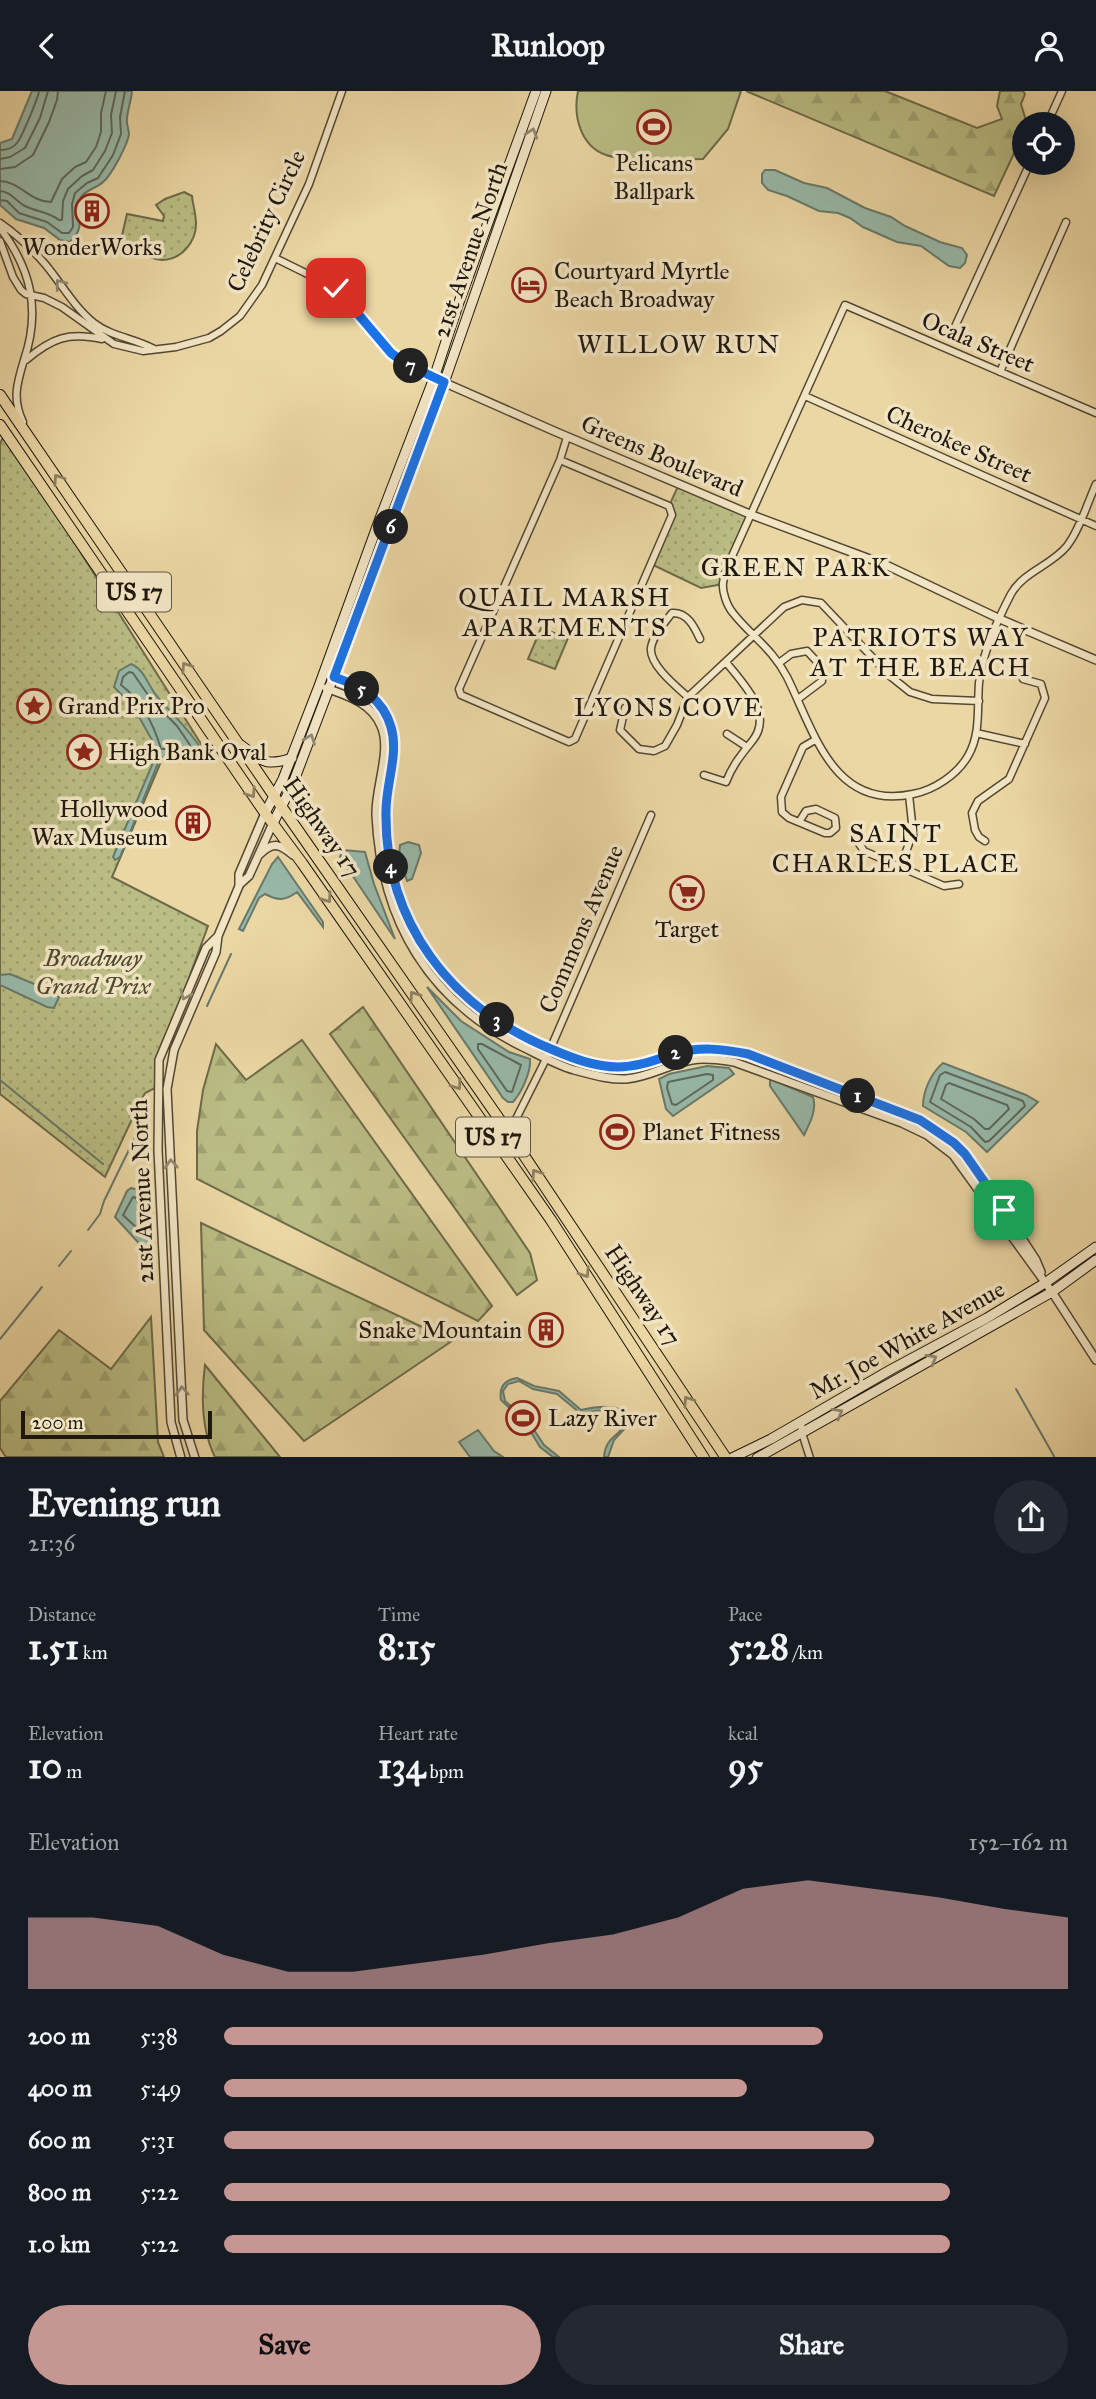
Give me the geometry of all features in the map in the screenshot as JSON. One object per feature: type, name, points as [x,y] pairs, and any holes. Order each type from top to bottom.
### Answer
[{"type":"highway","name":"Highway 17","points":[[0,395],[281,807],[509,1133],[725,1457]]},
{"type":"highway","name":"Highway 17","points":[[0,425],[265,814],[551,1220],[703,1457]]},
{"type":"main road","name":"21st Avenue North","points":[[265,814],[292,758],[319,686],[374,532],[434,378],[536,91]]},
{"type":"main road","name":"21st Avenue North","points":[[273,823],[292,786],[334,677],[444,382],[546,91]]},
{"type":"main road","points":[[238,743],[263,762],[272,764],[292,758]]},
{"type":"main road","name":"Mr. Joe White Avenue","points":[[735,1457],[988,1318],[1096,1247]]},
{"type":"main road","name":"Mr. Joe White Avenue","points":[[759,1457],[1052,1292],[1096,1260]]},
{"type":"street","name":"Celebrity Circle","points":[[31,295],[62,306],[105,340],[131,350],[143,351],[193,343],[221,331],[247,308],[262,285],[309,184],[342,91]]},
{"type":"street","points":[[1052,112],[1062,91]]},
{"type":"street","points":[[953,331],[1024,175]]},
{"type":"street","points":[[1000,372],[1066,222]]},
{"type":"street","name":"Celebrity Circle","points":[[0,223],[43,262],[70,298],[96,325],[153,349]]},
{"type":"street","points":[[0,229],[20,257],[28,277],[31,295],[30,337],[16,386],[16,403],[31,440]]},
{"type":"street","points":[[0,241],[16,284],[31,295]]},
{"type":"street","name":"Greens Boulevard","points":[[275,258],[336,288],[383,346],[406,364],[567,437],[752,515],[729,563],[723,584],[732,612],[779,663],[815,740],[830,765],[850,783],[881,795],[909,795],[937,785],[956,770],[968,755],[976,733],[979,683],[985,655],[1000,619]]},
{"type":"street","name":"Ocala Street","points":[[805,396],[845,305],[1096,414]]},
{"type":"street","points":[[24,361],[41,347],[66,336],[86,335],[105,340]]},
{"type":"street","points":[[805,396],[752,515],[886,565],[1000,619],[1096,660]]},
{"type":"street","name":"Cherokee Street","points":[[805,396],[1096,526]]},
{"type":"street","points":[[560,460],[669,506],[672,515],[575,739],[569,742],[461,695],[460,689],[560,460],[567,437]]},
{"type":"street","points":[[1000,619],[1013,591],[1032,572],[1055,558],[1067,545],[1096,484]]},
{"type":"street","points":[[625,708],[620,730],[639,749],[654,751],[664,746],[677,725],[688,697],[783,607],[802,600],[821,603],[890,676],[910,692],[932,699],[979,701]]},
{"type":"street","points":[[688,697],[669,680],[654,661],[651,648],[672,613],[679,613],[687,618],[700,639]]},
{"type":"street","points":[[779,663],[791,654],[807,652],[821,666],[822,681],[798,699]]},
{"type":"street","points":[[704,775],[726,782],[733,764],[760,729],[759,709],[726,661]]},
{"type":"street","points":[[324,672],[354,683],[377,700],[391,726],[395,749],[388,781],[386,810],[389,861],[396,886],[420,943],[433,964],[464,996],[488,1014],[550,1049],[586,1062],[621,1067],[707,1048],[735,1051],[920,1120],[954,1143],[976,1168],[1036,1260],[1045,1283]]},
{"type":"street","points":[[985,841],[975,830],[972,813],[978,801],[1009,779],[1045,698],[1041,684],[1023,679]]},
{"type":"street","points":[[319,686],[367,707],[375,715],[385,744],[376,804],[380,860],[390,901],[397,921],[412,947],[441,989],[473,1018],[505,1039],[570,1069],[624,1079],[658,1072],[694,1059],[711,1058],[734,1062],[927,1135],[953,1155],[1052,1292],[1096,1360]]},
{"type":"street","points":[[976,733],[1025,744]]},
{"type":"street","points":[[727,734],[747,747]]},
{"type":"street","points":[[799,822],[806,811],[816,809],[835,818],[836,828],[825,833],[789,818],[782,812],[781,797],[803,747],[815,740]]},
{"type":"street","points":[[901,866],[913,832],[909,795]]},
{"type":"street","name":"21st Avenue North","points":[[239,886],[239,874],[265,814]]},
{"type":"street","name":"Commons Avenue","points":[[509,1133],[546,1059],[651,815]]},
{"type":"street","name":"21st Avenue North","points":[[195,1457],[183,1420],[167,1089],[174,1050],[216,952],[218,936],[239,886],[249,876],[273,823]]},
{"type":"street","points":[[859,842],[864,851],[944,886],[959,884]]},
{"type":"street","points":[[257,857],[275,844],[302,863]]},
{"type":"street","name":"21st Avenue North","points":[[181,1457],[171,1422],[158,1150],[159,1060],[206,948],[218,936]]},
{"type":"street","points":[[801,1422],[810,1457]]},
{"type":"green space","name":"Pelicans Ballpark","points":[[578,91],[741,91],[728,129],[703,159],[653,160],[606,155],[590,145],[580,129]]},
{"type":"green space","points":[[746,91],[885,91],[977,128],[1002,119],[997,106],[1000,91],[1023,91],[1025,94],[1021,104],[1023,112],[1012,112],[1012,158],[994,196]]},
{"type":"green space","points":[[184,192],[192,196],[196,224],[186,249],[175,257],[162,260],[120,244],[127,214],[163,221],[164,216],[156,205]]},
{"type":"green space","name":"Broadway Grand Prix","points":[[5,432],[208,755],[163,757],[112,877],[208,926],[159,1060],[157,1087],[145,1093],[105,1177],[0,1094],[0,444]]},
{"type":"green space","points":[[679,484],[752,515],[723,584],[701,588],[651,564],[672,515],[669,506]]},
{"type":"green space","points":[[541,628],[568,638],[555,669],[528,659]]},
{"type":"green space","points":[[363,1007],[530,1253],[537,1280],[517,1295],[330,1034]]},
{"type":"green space","points":[[302,1040],[492,1306],[478,1321],[197,1179],[197,1131],[203,1090],[216,1044],[246,1080]]},
{"type":"green space","points":[[201,1223],[452,1341],[304,1441],[204,1330]]},
{"type":"green space","points":[[151,1317],[158,1442],[164,1457],[6,1457],[0,1448],[0,1401],[59,1330],[111,1369]]},
{"type":"green space","points":[[205,1365],[280,1457],[215,1457],[203,1412]]},
{"type":"water","points":[[32,91],[132,91],[126,145],[106,179],[81,197],[78,203],[79,229],[70,242],[60,240],[44,228],[16,219],[0,205],[0,143],[12,139]]},
{"type":"water","points":[[765,170],[775,170],[804,183],[827,188],[940,242],[962,248],[967,255],[965,263],[960,268],[949,266],[921,246],[897,242],[838,213],[819,211],[768,190],[762,183]]},
{"type":"water","points":[[131,664],[143,673],[156,695],[187,729],[203,752],[197,756],[160,758],[120,857],[115,860],[113,857],[155,758],[152,740],[134,708],[114,687],[119,671]]},
{"type":"water","points":[[408,842],[419,845],[421,853],[412,879],[407,881],[399,856],[400,845]]},
{"type":"water","points":[[343,850],[365,852],[395,939],[340,857]]},
{"type":"water","points":[[278,857],[323,922],[323,927],[297,892],[281,899],[265,894],[259,898],[243,931],[239,929]]},
{"type":"water","points":[[10,974],[54,992],[59,997],[54,1008],[0,985],[0,975]]},
{"type":"water","points":[[427,987],[461,1021],[509,1052],[530,1059],[525,1082],[513,1102],[503,1098]]},
{"type":"water","points":[[943,1063],[1038,1102],[987,1152],[966,1132],[923,1106],[928,1083]]},
{"type":"water","points":[[707,1066],[729,1068],[734,1074],[673,1116],[666,1109],[659,1079],[669,1074]]},
{"type":"water","points":[[770,1079],[813,1097],[811,1121],[804,1135],[770,1086]]},
{"type":"water","points":[[131,1188],[140,1190],[146,1201],[151,1243],[144,1249],[115,1217]]},
{"type":"water","name":"Lazy River","points":[[517,1378],[534,1386],[559,1391],[581,1410],[606,1407],[624,1411],[628,1415],[628,1425],[614,1440],[608,1457],[604,1457],[607,1445],[624,1425],[626,1418],[623,1414],[610,1410],[580,1413],[557,1394],[533,1389],[519,1381],[508,1384],[503,1391],[505,1401],[528,1421],[544,1445],[559,1457],[553,1457],[540,1447],[526,1424],[501,1400],[503,1385]]},
{"type":"water","points":[[478,1430],[494,1451],[503,1457],[470,1457],[459,1442]]},
{"type":"waterway","points":[[207,1006],[231,954]]},
{"type":"waterway","points":[[0,1080],[103,1164]]},
{"type":"waterway","points":[[88,1230],[100,1214],[142,1123]]},
{"type":"waterway","points":[[59,1266],[71,1251]]},
{"type":"waterway","points":[[0,1339],[42,1287]]},
{"type":"waterway","points":[[1016,1389],[1054,1457]]},
{"type":"place","name":"Pelicans Ballpark","points":[[654,127]]},
{"type":"place","name":"WonderWorks","points":[[92,211]]},
{"type":"place","name":"Courtyard Myrtle Beach Broadway","points":[[529,285]]},
{"type":"place","name":"Grand Prix Pro","points":[[34,706]]},
{"type":"place","name":"High Bank Oval","points":[[84,752]]},
{"type":"place","name":"Hollywood Wax Museum","points":[[193,823]]},
{"type":"place","name":"Target","points":[[687,893]]},
{"type":"place","name":"Planet Fitness","points":[[617,1132]]},
{"type":"place","name":"Snake Mountain","points":[[546,1330]]},
{"type":"place","name":"Lazy River","points":[[523,1418]]},
{"type":"district","name":"WILLOW RUN","points":[[679,344]]},
{"type":"district","name":"GREEN PARK","points":[[796,567]]},
{"type":"district","name":"QUAIL MARSH APARTMENTS","points":[[565,612]]},
{"type":"district","name":"PATRIOTS WAY AT THE BEACH","points":[[921,652]]},
{"type":"district","name":"LYONS COVE","points":[[669,707]]},
{"type":"district","name":"SAINT CHARLES PLACE","points":[[896,848]]},
{"type":"route","points":[[336,288],[354,306],[391,353],[406,364],[444,382],[334,677],[354,683],[377,700],[391,726],[395,749],[388,781],[386,810],[389,861],[407,915],[433,964],[464,996],[488,1014],[525,1037],[586,1062],[621,1067],[707,1048],[735,1051],[920,1120],[954,1143],[965,1154],[1004,1210]]}]
